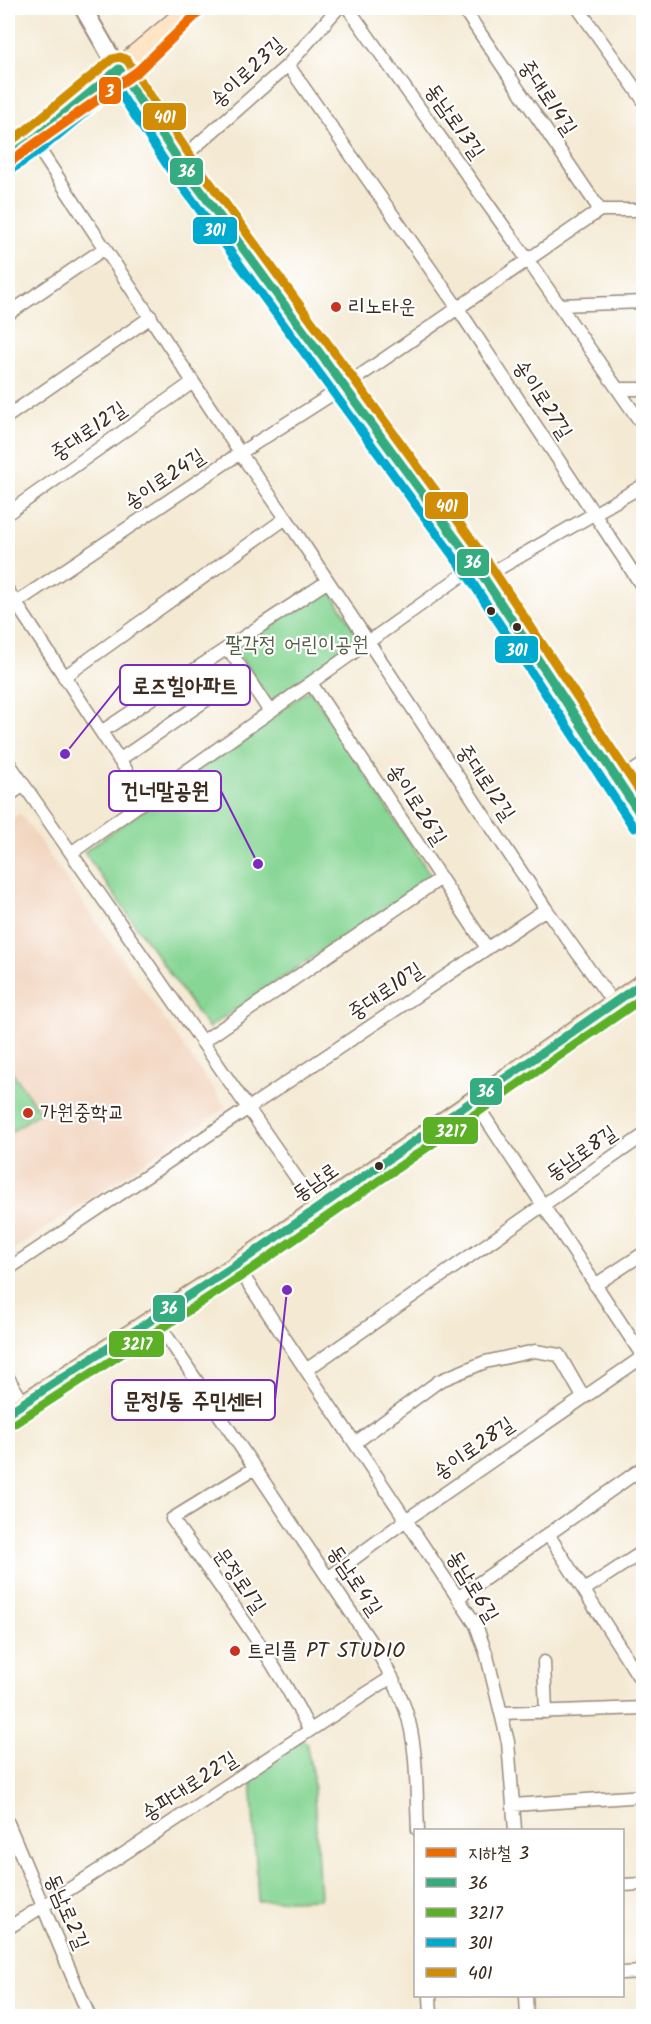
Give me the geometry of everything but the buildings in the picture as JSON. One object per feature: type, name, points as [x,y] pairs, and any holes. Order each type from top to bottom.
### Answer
[{"type":"main road","points":[[8,157],[33,140],[190,8]]},
{"type":"main road","name":"동남로","points":[[8,1413],[236,1265],[644,982]]},
{"type":"street","points":[[83,8],[132,93],[154,121],[179,161],[480,572],[644,821]]},
{"type":"street","name":"송이로23길","points":[[179,161],[288,65],[338,8]]},
{"type":"street","name":"동남로13길","points":[[348,8],[527,259]]},
{"type":"street","name":"중대로14길","points":[[462,8],[600,210]]},
{"type":"street","points":[[578,8],[644,101]]},
{"type":"street","points":[[288,65],[458,307]]},
{"type":"street","name":"중대로12길","points":[[33,140],[546,909],[614,1004]]},
{"type":"street","points":[[345,386],[600,210],[644,210]]},
{"type":"street","points":[[8,315],[105,248]]},
{"type":"street","points":[[527,259],[644,427]]},
{"type":"street","points":[[559,305],[644,302]]},
{"type":"street","name":"송이로27길","points":[[458,307],[644,589]]},
{"type":"street","points":[[8,416],[151,317]]},
{"type":"street","name":"중대로12길","points":[[8,513],[193,382]]},
{"type":"street","name":"송이로24길","points":[[11,606],[240,453],[345,386]]},
{"type":"street","points":[[618,389],[644,389]]},
{"type":"street","points":[[71,853],[464,574],[498,569],[644,485]]},
{"type":"street","points":[[64,677],[286,518]]},
{"type":"street","points":[[101,732],[328,581]]},
{"type":"street","points":[[8,591],[11,606],[64,677],[146,800]]},
{"type":"street","points":[[228,648],[270,712]]},
{"type":"street","points":[[119,760],[244,674]]},
{"type":"street","name":"송이로26길","points":[[311,683],[487,948]]},
{"type":"street","points":[[8,762],[318,1209]]},
{"type":"street","points":[[618,781],[644,764]]},
{"type":"street","points":[[8,796],[24,785]]},
{"type":"street","points":[[202,1042],[441,878]]},
{"type":"street","name":"중대로10길","points":[[8,1269],[546,909]]},
{"type":"street","name":"동남로8길","points":[[474,1101],[643,1357]]},
{"type":"street","name":"동남로8길","points":[[543,1205],[644,1135]]},
{"type":"street","points":[[306,1370],[543,1205]]},
{"type":"street","points":[[595,1285],[644,1253]]},
{"type":"street","name":"동남로6길","points":[[236,1265],[476,1625],[487,1656],[508,1742],[514,1829]]},
{"type":"street","name":"동남로4길","points":[[154,1317],[392,1677],[407,1712],[413,1744],[418,1829]]},
{"type":"street","points":[[355,1443],[440,1381],[485,1362],[535,1351],[559,1355],[584,1397]]},
{"type":"street","name":"송이로28길","points":[[328,1578],[406,1520],[643,1357]]},
{"type":"street","points":[[8,1378],[23,1402]]},
{"type":"street","points":[[459,1597],[644,1467]]},
{"type":"street","name":"문정로1길","points":[[255,1468],[172,1519],[265,1653],[294,1699],[309,1729]]},
{"type":"street","points":[[548,1534],[644,1685]]},
{"type":"street","points":[[584,1590],[644,1551]]},
{"type":"street","points":[[544,1662],[546,1712]]},
{"type":"street","name":"송파대로22길","points":[[8,1928],[246,1773],[309,1729],[392,1677]]},
{"type":"street","points":[[501,1713],[644,1708]]},
{"type":"street","points":[[513,1805],[644,1797]]},
{"type":"street","name":"동남로2길","points":[[8,1823],[89,2016]]},
{"type":"street","points":[[624,1885],[644,1884]]},
{"type":"street","points":[[624,1973],[644,1972]]},
{"type":"street","points":[[430,1997],[431,2016]]},
{"type":"street","points":[[526,1997],[527,2016]]},
{"type":"shaded area","points":[[20,813],[226,1107],[8,1254],[8,822]]},
{"type":"green space","name":"팔각정 어린이공원","points":[[327,586],[362,640],[270,702],[235,649]]},
{"type":"green space","points":[[310,689],[432,877],[208,1028],[84,852]]},
{"type":"green space","points":[[8,1066],[40,1112],[8,1134]]},
{"type":"green space","points":[[302,1740],[306,1742],[313,1777],[320,1899],[258,1901],[251,1774]]},
{"type":"metro line","name":"3","points":[[8,163],[138,71],[203,8]]},
{"type":"transit line","name":"401","points":[[8,143],[112,59],[120,57],[127,60],[189,154],[490,565],[644,798]]},
{"type":"transit line","name":"36","points":[[8,157],[33,140],[119,69],[179,161],[480,572],[644,820]]},
{"type":"transit line","name":"301","points":[[15,167],[41,149],[116,87],[169,168],[470,579],[634,828]]},
{"type":"transit line","name":"36","points":[[8,1413],[236,1265],[644,982]]},
{"type":"transit line","name":"3217","points":[[15,1423],[243,1275],[644,997]]},
{"type":"place","name":"리노타운","points":[[336,307]]},
{"type":"place","name":"로즈힐아파트","points":[[65,754]]},
{"type":"place","name":"건너말공원","points":[[258,864]]},
{"type":"place","name":"가원중학교","points":[[28,1113]]},
{"type":"place","name":"문정1동 주민센터","points":[[287,1290]]},
{"type":"place","name":"트리플 PT STUDIO","points":[[235,1651]]}]
